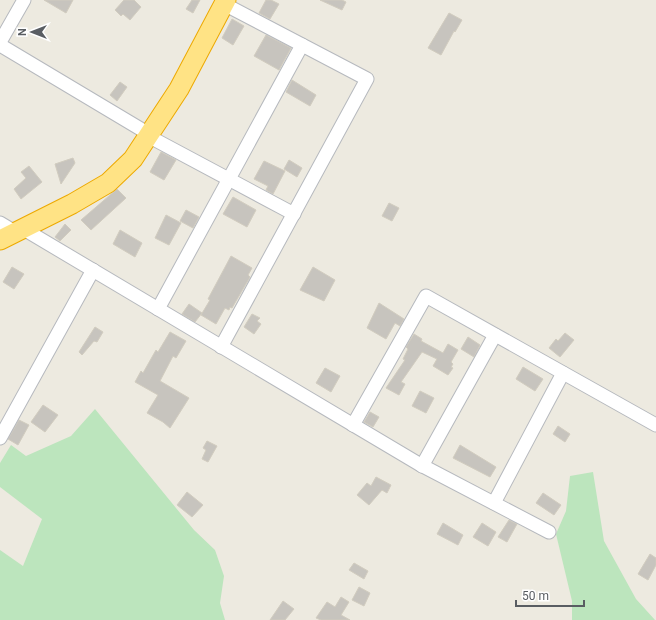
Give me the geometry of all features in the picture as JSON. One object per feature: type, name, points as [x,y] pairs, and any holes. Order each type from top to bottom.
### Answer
[{"type":"highway","points":[[9,231],[108,183],[133,159],[179,89],[225,1]]},
{"type":"street","points":[[24,0],[0,44],[149,135],[294,214]]},
{"type":"street","points":[[221,347],[368,79],[302,45],[225,1]]},
{"type":"street","points":[[158,309],[302,45]]},
{"type":"street","points":[[9,231],[93,270],[422,466],[549,532]]},
{"type":"street","points":[[0,438],[93,270]]},
{"type":"street","points":[[353,425],[426,296],[656,425]]},
{"type":"street","points":[[422,466],[495,335]]},
{"type":"street","points":[[494,504],[563,373]]},
{"type":"green space","points":[[95,409],[194,530],[215,550],[224,576],[220,603],[225,620],[0,620],[0,550],[23,566],[42,519],[0,487],[0,463],[11,445],[26,456],[71,436]]},
{"type":"green space","points":[[593,472],[604,541],[636,599],[655,620],[572,620],[572,601],[556,534],[566,511],[570,476]]},
{"type":"building","points":[[44,0],[73,0],[66,13]]},
{"type":"building","points":[[124,0],[134,0],[141,7],[130,20],[123,14],[121,16],[115,10]]},
{"type":"building","points":[[192,0],[200,0],[193,13],[186,9]]},
{"type":"building","points":[[266,0],[271,0],[279,4],[270,19],[259,13]]},
{"type":"building","points":[[320,0],[342,0],[346,2],[342,10]]},
{"type":"building","points":[[449,13],[462,20],[455,32],[454,31],[441,55],[428,48]]},
{"type":"building","points":[[232,19],[244,26],[233,45],[222,38]]},
{"type":"building","points":[[266,35],[291,48],[279,70],[254,56]]},
{"type":"building","points":[[292,80],[316,95],[310,106],[286,92]]},
{"type":"building","points":[[120,82],[127,87],[117,101],[110,95]]},
{"type":"building","points":[[161,152],[176,160],[164,180],[150,172]]},
{"type":"building","points":[[73,158],[75,163],[61,184],[55,164]]},
{"type":"building","points":[[289,160],[302,168],[297,177],[284,169]]},
{"type":"building","points":[[264,161],[285,171],[273,194],[266,190],[268,186],[254,179]]},
{"type":"building","points":[[29,166],[42,182],[21,199],[14,189],[26,178],[21,172]]},
{"type":"building","points":[[117,189],[126,198],[91,230],[81,220]]},
{"type":"building","points":[[233,197],[256,210],[247,227],[223,214]]},
{"type":"building","points":[[389,203],[399,208],[392,221],[382,216]]},
{"type":"building","points":[[186,210],[199,217],[193,228],[180,221]]},
{"type":"building","points":[[166,215],[181,223],[169,245],[155,238]]},
{"type":"building","points":[[65,224],[71,230],[60,241],[55,237]]},
{"type":"building","points":[[120,230],[142,243],[135,257],[113,244]]},
{"type":"building","points":[[231,256],[252,268],[248,275],[250,277],[232,308],[230,307],[229,310],[225,308],[216,324],[201,315],[210,300],[208,299]]},
{"type":"building","points":[[12,267],[24,274],[14,289],[3,282]]},
{"type":"building","points":[[313,267],[335,280],[324,301],[300,290]]},
{"type":"building","points":[[379,303],[404,319],[400,326],[395,323],[386,339],[367,328]]},
{"type":"building","points":[[189,304],[202,313],[195,322],[182,314]]},
{"type":"building","points":[[252,314],[260,318],[257,321],[261,324],[254,334],[244,327]]},
{"type":"building","points":[[95,327],[103,332],[97,342],[94,341],[82,355],[79,352]]},
{"type":"building","points":[[170,332],[186,341],[176,358],[173,356],[160,381],[189,398],[170,428],[163,422],[147,413],[158,395],[135,382],[141,371],[143,373],[156,350],[158,352]]},
{"type":"building","points":[[565,333],[574,340],[560,357],[549,348],[556,339],[558,341]]},
{"type":"building","points":[[414,334],[422,339],[421,341],[443,353],[448,344],[458,350],[451,362],[453,364],[451,367],[453,368],[448,375],[433,366],[437,359],[422,352],[401,382],[405,384],[399,395],[386,388],[405,360],[403,359],[408,349],[406,347]]},
{"type":"building","points":[[468,337],[480,345],[474,357],[461,349]]},
{"type":"building","points":[[523,367],[543,379],[535,391],[516,379]]},
{"type":"building","points":[[325,368],[340,376],[331,392],[316,383]]},
{"type":"building","points":[[420,391],[434,398],[426,413],[412,406]]},
{"type":"building","points":[[43,405],[58,415],[45,432],[31,422]]},
{"type":"building","points":[[370,412],[379,417],[373,427],[364,422]]},
{"type":"building","points":[[19,420],[29,425],[18,445],[8,439]]},
{"type":"building","points":[[558,426],[570,434],[565,442],[553,434]]},
{"type":"building","points":[[207,441],[217,446],[208,462],[202,459],[206,450],[203,448]]},
{"type":"building","points":[[460,445],[496,467],[490,477],[453,458]]},
{"type":"building","points":[[376,477],[391,485],[387,493],[382,490],[369,505],[357,495],[367,483],[371,486]]},
{"type":"building","points":[[187,492],[203,505],[192,517],[177,505]]},
{"type":"building","points":[[543,493],[561,505],[554,515],[536,503]]},
{"type":"building","points":[[509,520],[517,524],[507,542],[498,537]]},
{"type":"building","points":[[443,523],[463,535],[458,545],[437,534]]},
{"type":"building","points":[[482,523],[496,532],[488,546],[473,537]]},
{"type":"building","points":[[650,554],[656,558],[656,565],[648,580],[638,574]]},
{"type":"building","points":[[354,563],[368,571],[364,579],[349,570]]},
{"type":"building","points":[[359,587],[370,593],[364,606],[352,600]]},
{"type":"building","points":[[341,597],[349,602],[341,615],[350,620],[321,620],[316,618],[327,602],[335,607]]},
{"type":"building","points":[[283,601],[294,609],[285,620],[270,620]]}]
